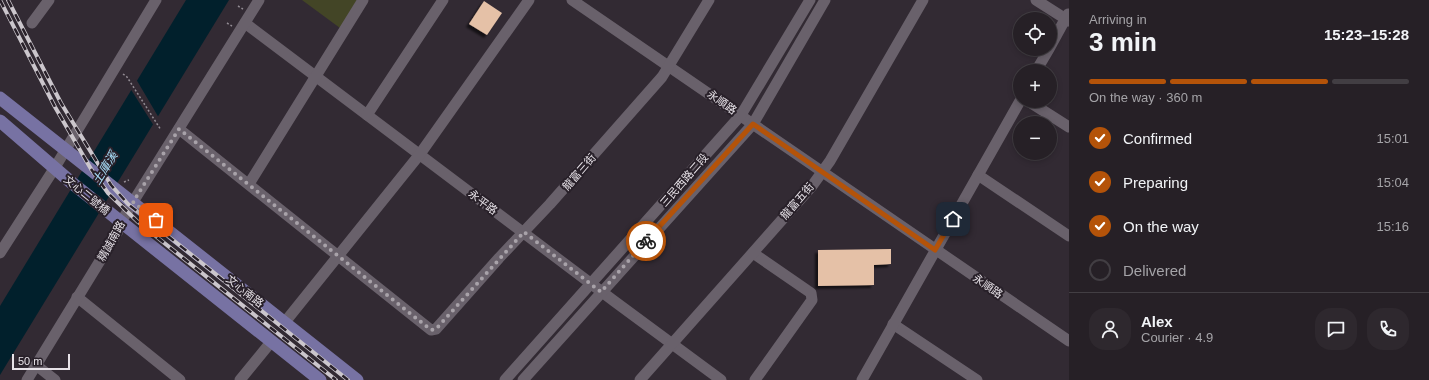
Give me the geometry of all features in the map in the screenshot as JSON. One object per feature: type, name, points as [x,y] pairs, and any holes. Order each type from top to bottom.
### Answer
[{"type":"main road","points":[[0,98],[66,150]]},
{"type":"main road","points":[[0,121],[54,168]]},
{"type":"main road","name":"文心二號橋","points":[[66,150],[133,202]]},
{"type":"main road","name":"文心二號橋","points":[[54,168],[121,222]]},
{"type":"main road","name":"文心南路","points":[[133,202],[357,380]]},
{"type":"main road","name":"文心南路","points":[[121,222],[320,380]]},
{"type":"street","points":[[32,23],[49,0]]},
{"type":"street","points":[[0,253],[66,150],[156,0]]},
{"type":"street","name":"精誠南路","points":[[27,380],[117,234],[121,222],[179,129],[240,25],[259,0]]},
{"type":"street","points":[[249,184],[363,0]]},
{"type":"street","points":[[367,115],[443,0]]},
{"type":"street","points":[[285,322],[420,154],[529,0]]},
{"type":"street","name":"永順路","points":[[572,0],[1069,341]]},
{"type":"street","name":"龍富三街","points":[[339,256],[431,330],[436,329],[662,77],[709,0]]},
{"type":"street","name":"三民西路二段","points":[[505,380],[741,115],[810,0]]},
{"type":"street","name":"三民西路二段","points":[[523,380],[753,124],[825,0]]},
{"type":"street","name":"龍富五街","points":[[640,380],[812,186],[830,161],[923,0]]},
{"type":"street","points":[[1036,0],[1068,18],[1057,35]]},
{"type":"street","name":"永平路","points":[[240,25],[316,76],[524,232],[601,292],[721,380]]},
{"type":"street","points":[[862,380],[1016,108]]},
{"type":"street","points":[[1039,108],[1069,127]]},
{"type":"street","points":[[179,129],[339,256]]},
{"type":"street","points":[[978,174],[1069,236]]},
{"type":"street","points":[[753,252],[811,293],[812,300],[755,380]]},
{"type":"street","points":[[77,297],[180,380]]},
{"type":"street","points":[[893,324],[966,377],[977,380]]},
{"type":"street","points":[[240,380],[271,342]]},
{"type":"street","points":[[36,365],[55,380]]},
{"type":"path","points":[[238,6],[244,10]]},
{"type":"path","points":[[227,23],[240,25]]},
{"type":"path","points":[[127,77],[161,130]]},
{"type":"path","points":[[123,183],[129,180]]},
{"type":"green space","points":[[302,0],[357,0],[340,28]]},
{"type":"water","name":"土庫溪","points":[[186,0],[229,0],[0,375],[0,306]]},
{"type":"pier","points":[[136,79],[159,118],[154,126],[130,88]]},
{"type":"building","points":[[484,1],[502,13],[487,35],[469,24]]},
{"type":"building","points":[[891,249],[891,264],[874,265],[874,285],[818,286],[818,250]]},
{"type":"railway","points":[[0,0],[55,107],[91,169],[108,193],[138,222],[336,380]]},
{"type":"railway","points":[[8,0],[61,103],[111,185],[128,204],[348,380]]},
{"type":"way so far","points":[[156,220],[133,202],[179,129],[431,330],[436,329],[524,232],[601,292],[646,241]]},
{"type":"route","points":[[646,241],[753,124],[935,250],[953,219]]}]
